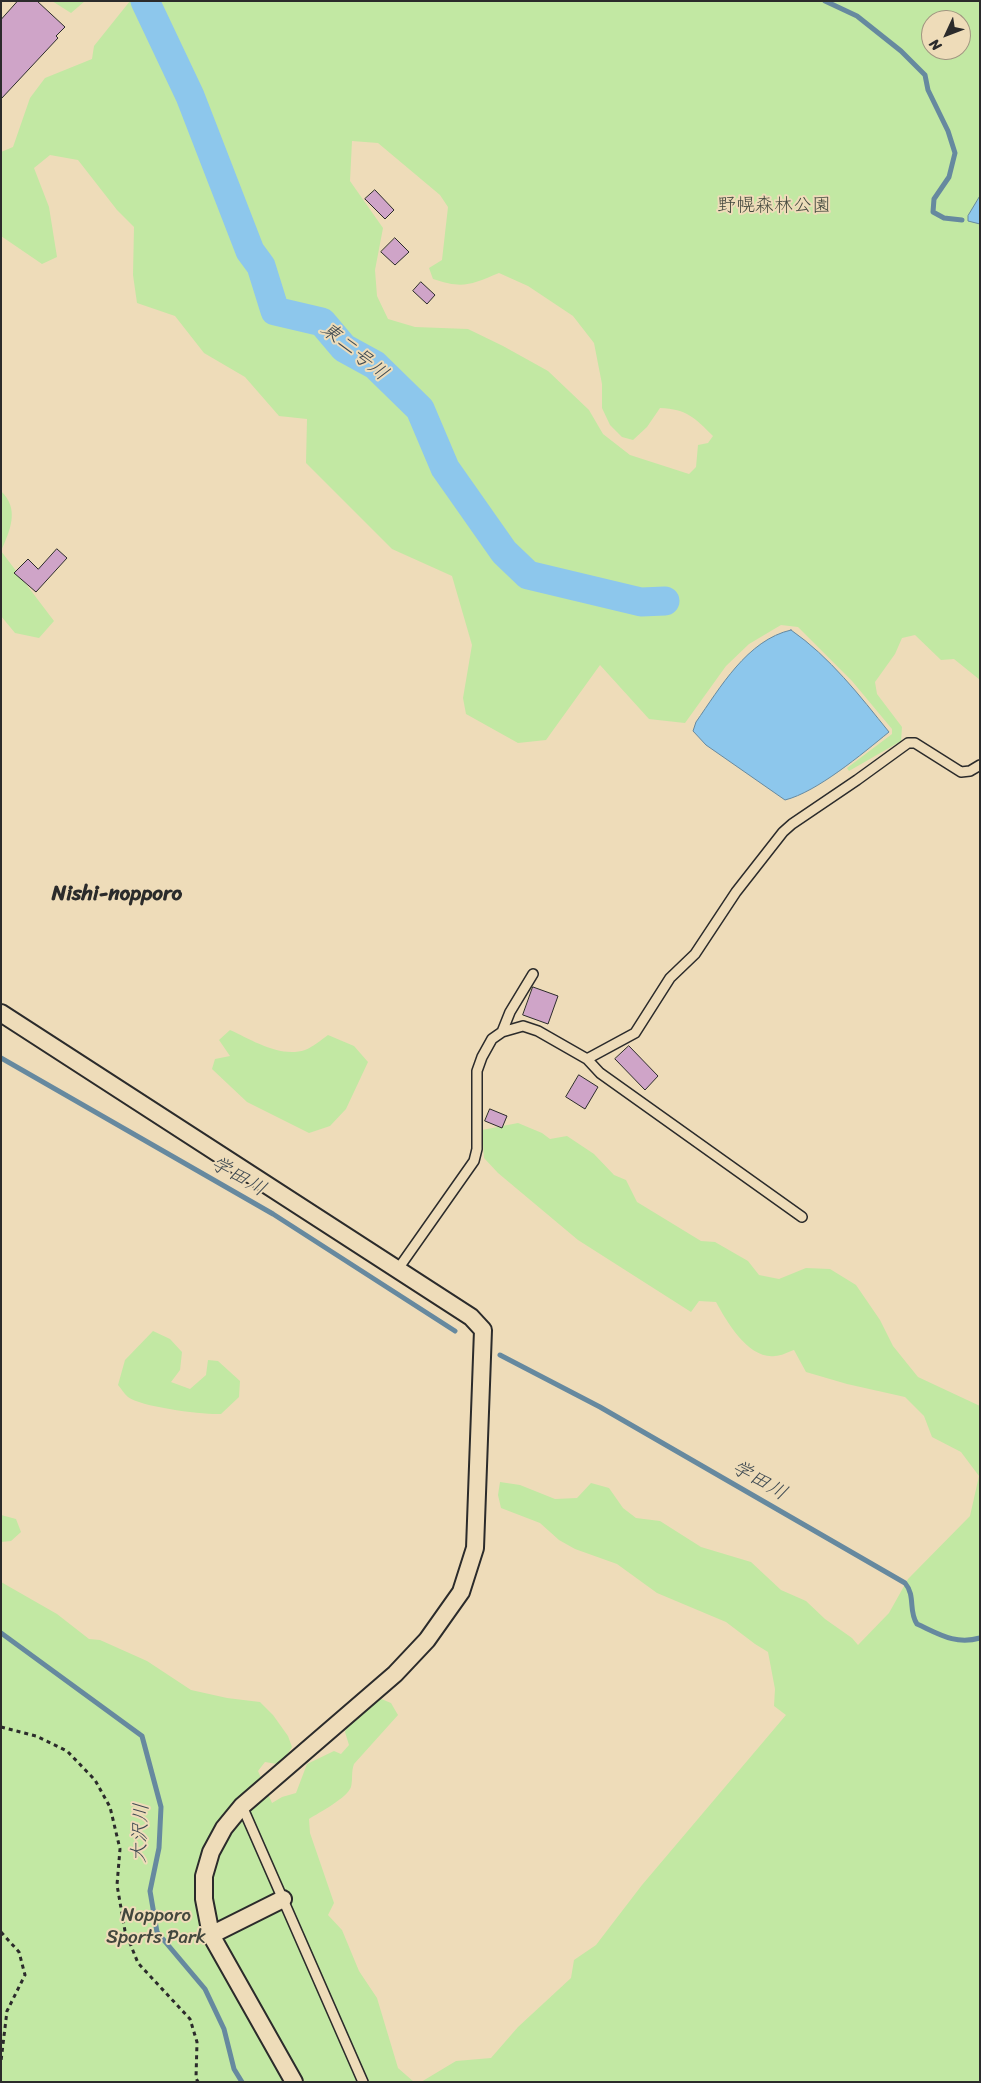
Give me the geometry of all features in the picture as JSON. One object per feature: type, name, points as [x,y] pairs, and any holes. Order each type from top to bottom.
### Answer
[{"type":"street","points":[[1,1012],[471,1317],[483,1330],[475,1548],[461,1592],[427,1640],[395,1674],[242,1806],[224,1828],[211,1852],[204,1876],[204,1899],[211,1935],[294,2082]]},
{"type":"street","points":[[211,1935],[283,1899]]},
{"type":"lane","points":[[587,1058],[635,1033],[670,978],[695,954],[736,892],[783,832],[792,824],[857,780],[908,742],[914,743],[961,772],[970,771],[980,765]]},
{"type":"lane","points":[[502,1032],[510,1012],[533,974]]},
{"type":"lane","points":[[398,1269],[474,1161],[477,1149],[478,1071],[482,1057],[492,1039],[502,1032],[523,1026],[538,1031],[587,1058],[600,1073],[802,1217]]},
{"type":"lane","points":[[242,1806],[363,2082]]},
{"type":"path","points":[[1,1726],[36,1736],[67,1751],[95,1780],[110,1807],[120,1849],[117,1885],[125,1931],[138,1963],[190,2020],[197,2042],[196,2078],[198,2082]]},
{"type":"path","points":[[1,1932],[19,1952],[25,1975],[7,2011],[1,2061]]},
{"type":"green space","points":[[52,1],[85,1],[71,13]]},
{"type":"green space","name":"野幌森林公園","points":[[130,1],[980,1],[980,680],[954,659],[941,660],[915,635],[902,638],[895,654],[875,682],[877,694],[902,727],[901,741],[849,771],[847,768],[892,734],[892,729],[852,681],[798,627],[781,625],[749,644],[726,666],[685,723],[649,719],[600,665],[546,740],[518,743],[466,714],[463,698],[472,645],[452,576],[392,549],[306,463],[307,419],[279,416],[245,377],[204,353],[175,316],[137,303],[133,275],[134,227],[117,210],[78,160],[50,155],[34,168],[49,207],[57,257],[42,264],[1,236],[1,152],[13,147],[30,98],[45,78],[92,59],[94,46]],"holes":[[[352,141],[378,143],[440,195],[448,207],[442,260],[429,268],[433,279],[459,285],[473,283],[499,273],[528,286],[573,316],[594,343],[602,384],[602,408],[610,425],[622,437],[633,440],[647,427],[660,408],[677,410],[690,416],[713,436],[708,443],[698,445],[696,467],[689,474],[630,455],[603,434],[589,410],[548,371],[503,346],[468,329],[415,327],[388,319],[377,296],[375,270],[383,228],[350,181]]]},
{"type":"green space","points":[[1,491],[10,505],[12,520],[1,551]]},
{"type":"green space","points":[[1,551],[54,621],[39,638],[15,633],[1,616]]},
{"type":"green space","points":[[230,1030],[266,1047],[286,1052],[305,1050],[328,1035],[354,1046],[368,1062],[346,1109],[330,1126],[309,1133],[247,1102],[212,1069],[215,1059],[230,1056],[219,1040]]},
{"type":"green space","points":[[518,1123],[542,1133],[550,1139],[567,1136],[594,1154],[614,1175],[626,1180],[637,1202],[701,1241],[715,1242],[748,1261],[759,1275],[779,1279],[806,1268],[830,1269],[856,1285],[880,1320],[893,1346],[918,1377],[980,1406],[980,2082],[421,2082],[456,2061],[491,2058],[518,2027],[571,1978],[574,1960],[596,1945],[642,1885],[786,1715],[774,1706],[775,1689],[768,1652],[726,1622],[657,1593],[617,1564],[575,1549],[559,1540],[540,1523],[501,1508],[498,1495],[500,1482],[520,1485],[555,1499],[577,1498],[591,1483],[609,1488],[623,1508],[636,1518],[660,1521],[701,1547],[751,1562],[781,1590],[806,1601],[858,1645],[889,1613],[908,1579],[970,1516],[979,1476],[961,1452],[932,1437],[924,1416],[905,1397],[847,1384],[806,1372],[794,1350],[775,1356],[756,1352],[747,1346],[732,1329],[716,1302],[699,1301],[691,1312],[578,1240],[498,1173],[484,1158],[482,1130]]},
{"type":"green space","points":[[153,1331],[170,1339],[182,1352],[180,1370],[171,1382],[190,1389],[206,1375],[208,1360],[218,1361],[240,1381],[239,1397],[221,1414],[213,1414],[159,1407],[135,1401],[128,1397],[118,1385],[125,1360]]},
{"type":"green space","points":[[1,1515],[16,1519],[21,1532],[11,1541],[1,1542]]},
{"type":"green space","name":"Nopporo Sports Park","points":[[1,1582],[57,1614],[89,1639],[100,1640],[147,1661],[191,1690],[227,1698],[260,1702],[273,1715],[288,1736],[292,1747],[287,1755],[277,1764],[265,1762],[258,1771],[272,1803],[282,1797],[296,1793],[307,1764],[334,1751],[341,1754],[349,1745],[345,1732],[348,1723],[379,1698],[391,1703],[398,1715],[354,1764],[351,1787],[333,1805],[309,1819],[310,1833],[334,1903],[328,1915],[342,1930],[359,1971],[377,1998],[398,2068],[414,2082],[1,2082]]},
{"type":"water","points":[[980,196],[980,224],[968,221],[968,216]]},
{"type":"water","points":[[791,630],[832,665],[889,732],[825,781],[798,796],[785,800],[706,745],[693,731],[696,722],[736,667],[761,644],[775,635]]},
{"type":"building","points":[[18,1],[37,1],[65,27],[56,36],[58,38],[1,99],[1,20]]},
{"type":"building","points":[[375,190],[394,210],[385,219],[365,199]]},
{"type":"building","points":[[395,238],[409,252],[395,265],[381,252]]},
{"type":"building","points":[[421,282],[435,295],[427,304],[413,291]]},
{"type":"building","points":[[57,549],[67,558],[36,592],[14,573],[28,559],[38,569]]},
{"type":"building","points":[[533,987],[558,996],[548,1024],[523,1015]]},
{"type":"building","points":[[629,1046],[658,1076],[645,1090],[615,1059]]},
{"type":"building","points":[[579,1075],[598,1087],[585,1109],[566,1097]]},
{"type":"building","points":[[490,1109],[507,1116],[502,1128],[485,1121]]},
{"type":"waterway","name":"東二号川","points":[[145,1],[190,96],[250,251],[261,266],[275,311],[322,322],[344,348],[375,365],[420,409],[445,468],[504,552],[528,575],[641,602],[665,601]]},
{"type":"waterway","points":[[825,1],[857,16],[901,51],[925,75],[928,90],[948,131],[955,153],[949,177],[934,199],[933,212],[944,218],[962,220]]},
{"type":"waterway","name":"学田川","points":[[1,1058],[273,1214],[455,1331]]},
{"type":"waterway","name":"学田川","points":[[500,1355],[600,1407],[905,1583],[910,1593],[914,1619],[917,1624],[940,1635],[955,1639],[971,1640],[980,1638]]},
{"type":"waterway","name":"大沢川","points":[[1,1633],[142,1736],[161,1807],[159,1848],[150,1891],[157,1932],[205,1989],[224,2029],[234,2069],[242,2082]]},
{"type":"district","name":"Nishi-nopporo","points":[[117,895]]}]
